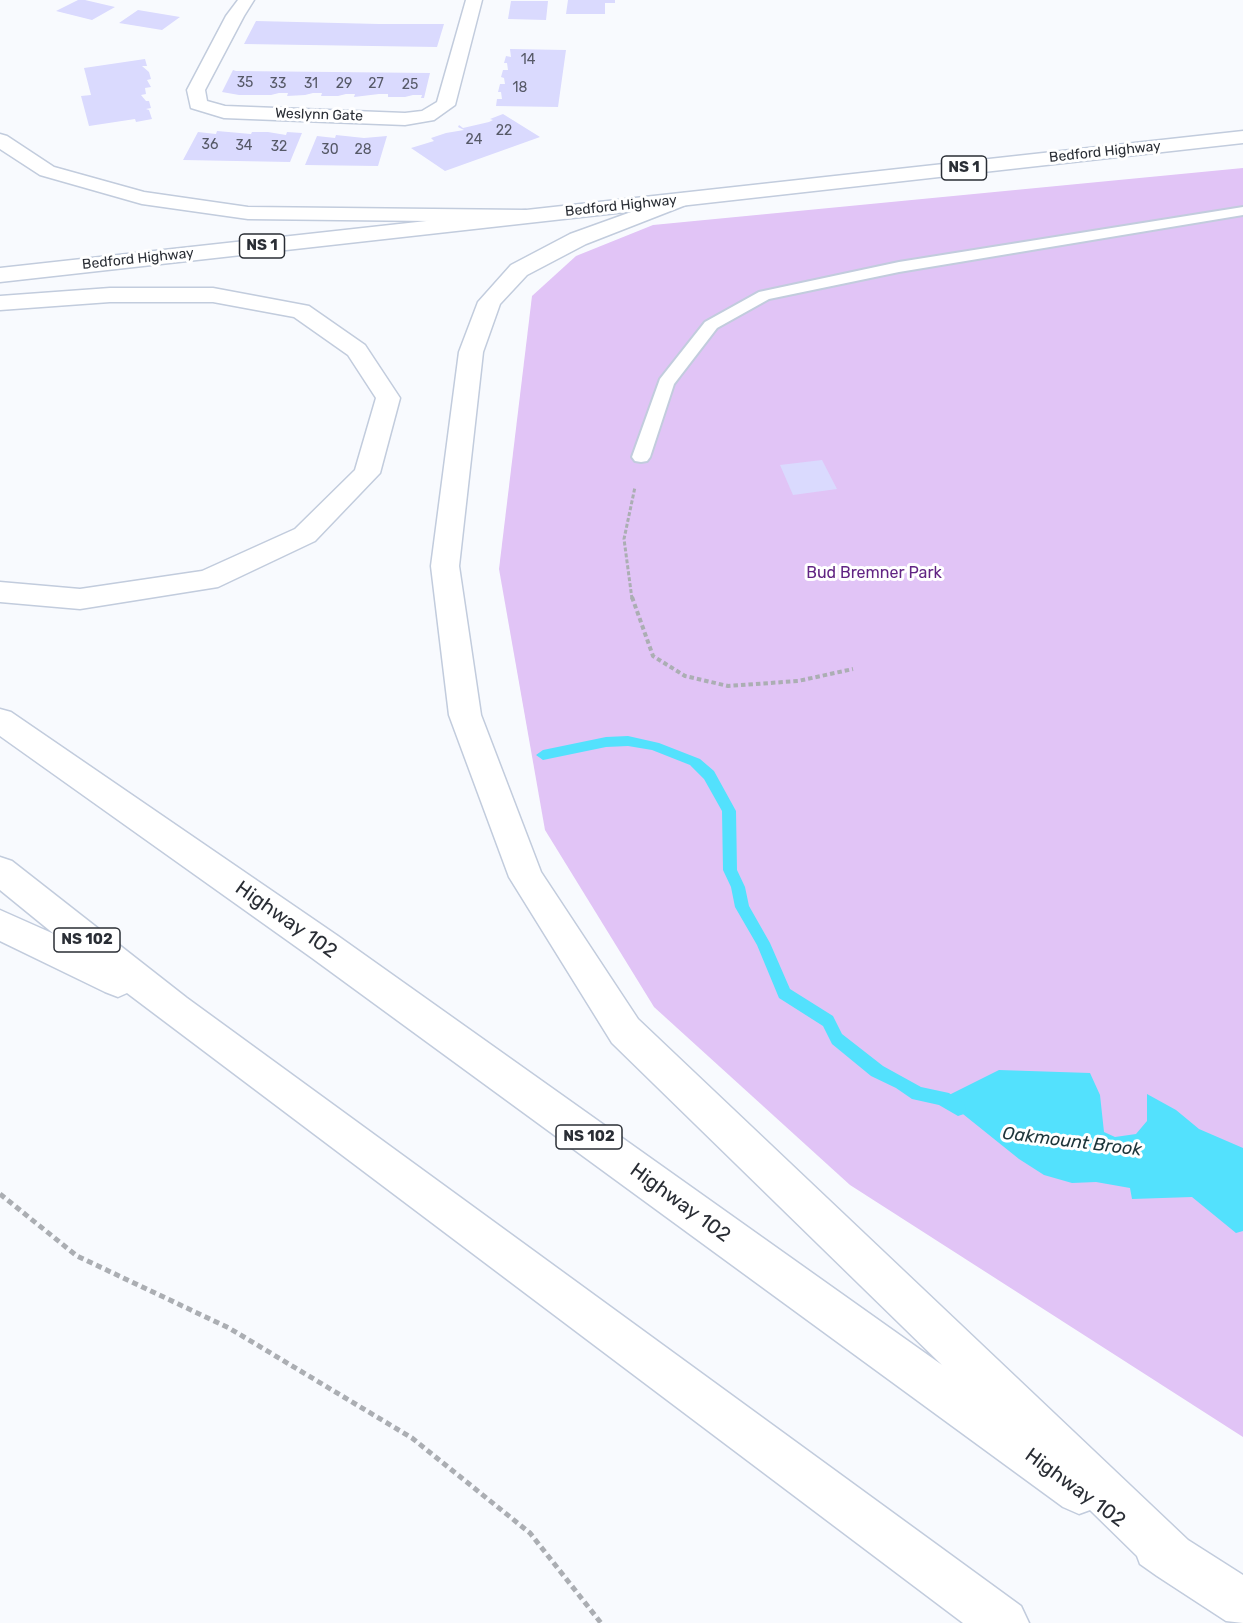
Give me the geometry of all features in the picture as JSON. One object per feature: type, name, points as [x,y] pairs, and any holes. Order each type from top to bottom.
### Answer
[{"type":"main road","name":"Weslynn Gate","points":[[246,0],[235,16],[196,90],[198,104],[224,112],[405,119],[427,116],[446,105],[474,0]]},
{"type":"main road","name":"Bedford Highway","points":[[0,275],[1243,137]]},
{"type":"main road","points":[[0,140],[47,171],[142,198],[248,213],[525,216]]},
{"type":"main road","points":[[684,199],[568,244],[519,270],[489,302],[471,352],[445,566],[465,715],[526,877],[625,1031],[1174,1559]]},
{"type":"main road","points":[[0,303],[110,295],[213,295],[301,311],[357,350],[388,398],[367,473],[305,535],[208,580],[81,599],[0,592]]},
{"type":"main road","name":"Highway 102","points":[[0,720],[325,947],[1174,1559],[1243,1604]]},
{"type":"main road","name":"NS 102","points":[[0,871],[174,1009],[1004,1623]]},
{"type":"main road","points":[[0,925],[174,1009]]},
{"type":"lane","points":[[641,457],[666,383],[711,325],[764,295],[899,267],[1237,212]]},
{"type":"path","points":[[641,457],[624,539],[632,598],[653,656],[685,676],[728,686],[798,681],[854,669]]},
{"type":"path","points":[[0,1194],[77,1256],[229,1328],[412,1438],[530,1533],[601,1623]]},
{"type":"green space","name":"Bud Bremner Park","points":[[1243,168],[1243,1437],[850,1185],[654,1007],[545,830],[499,569],[532,296],[576,256],[653,225]]},
{"type":"water","points":[[999,1070],[1090,1073],[1100,1095],[1104,1132],[1115,1137],[1136,1134],[1147,1121],[1147,1094],[1176,1110],[1199,1129],[1243,1148],[1243,1231],[1236,1233],[1192,1197],[1132,1199],[1130,1188],[1096,1182],[1072,1183],[1044,1175],[1019,1159],[943,1098]]},
{"type":"building","points":[[78,0],[115,7],[92,20],[56,11]]},
{"type":"building","points":[[568,0],[615,0],[615,3],[605,3],[605,14],[566,14]]},
{"type":"building","points":[[511,1],[548,1],[546,20],[508,19]]},
{"type":"building","points":[[138,10],[180,17],[162,30],[119,23]]},
{"type":"building","points":[[256,21],[444,24],[437,47],[244,44]]},
{"type":"building","points":[[510,49],[566,50],[558,107],[496,106],[497,99],[502,99],[501,92],[498,92],[500,84],[505,84],[504,78],[501,77],[503,70],[508,70],[507,63],[504,63],[506,56],[511,57]]},
{"type":"building","points":[[145,59],[147,66],[142,66],[149,72],[151,79],[147,80],[151,87],[145,88],[146,94],[141,95],[149,101],[151,108],[146,109],[149,110],[152,119],[136,122],[135,119],[89,126],[81,96],[91,95],[84,68]]},
{"type":"building","points":[[233,70],[430,73],[424,98],[421,98],[422,95],[388,97],[388,94],[354,97],[355,94],[321,96],[322,93],[287,96],[288,93],[239,95],[222,92]]},
{"type":"building","points":[[503,114],[540,137],[445,171],[411,148],[434,141],[431,138],[464,130],[458,127],[459,125],[463,128],[489,122],[493,120],[490,119]]},
{"type":"building","points":[[217,131],[251,134],[252,132],[268,132],[286,135],[287,132],[302,133],[290,162],[183,160],[198,132],[216,134]]},
{"type":"building","points":[[336,135],[364,138],[387,136],[378,166],[305,165],[317,136],[335,138]]},
{"type":"building","points":[[822,460],[837,489],[793,495],[780,465]]},
{"type":"waterway","name":"Oakmount Brook","points":[[543,755],[606,742],[628,741],[654,746],[695,762],[709,775],[729,811],[730,870],[738,887],[742,907],[763,943],[784,993],[828,1021],[837,1039],[877,1071],[918,1094],[943,1098],[958,1109]]}]
